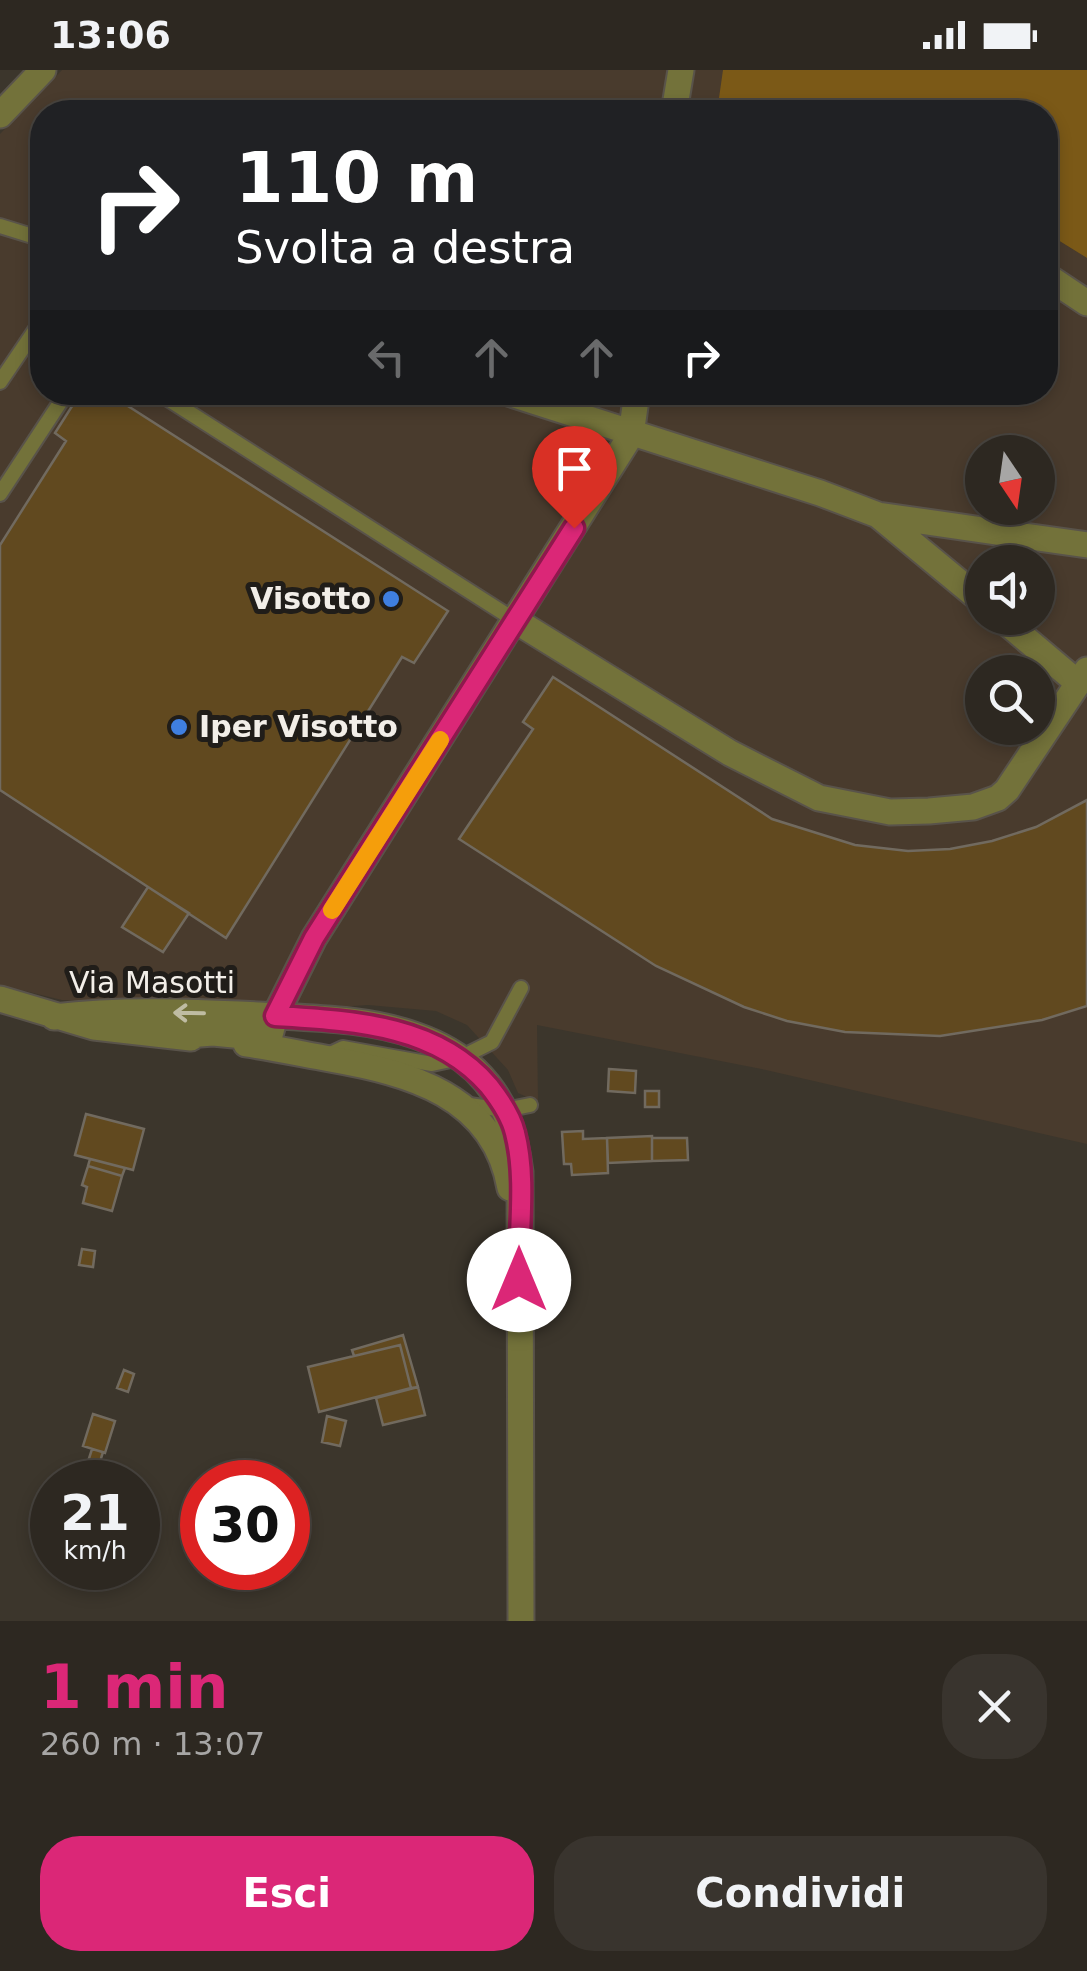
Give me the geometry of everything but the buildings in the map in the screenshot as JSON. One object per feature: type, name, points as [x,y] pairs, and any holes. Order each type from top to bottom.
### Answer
[{"type":"street","points":[[0,115],[43,70]]},
{"type":"street","points":[[676,100],[681,70]]},
{"type":"street","points":[[1058,284],[1087,303]]},
{"type":"street","points":[[543,405],[878,515],[1087,545]]},
{"type":"street","points":[[174,1036],[270,1035],[275,1016],[314,938],[631,435],[635,405]]},
{"type":"street","points":[[878,515],[965,588]]},
{"type":"street","points":[[516,622],[786,783],[819,798],[890,812],[972,807],[1008,790],[1083,676],[1025,635]]},
{"type":"street","name":"Via Masotti","points":[[0,999],[94,1027],[322,1057],[392,1070],[421,1080],[461,1104],[480,1124],[502,1162],[518,1242]]},
{"type":"street","name":"Via Masotti","points":[[54,1016],[101,1012],[275,1016],[373,1025],[415,1035],[460,1058],[518,1107],[515,1132],[520,1172],[521,1621]]},
{"type":"lane","points":[[0,226],[30,236]]},
{"type":"lane","points":[[0,382],[30,338]]},
{"type":"lane","points":[[0,494],[59,405]]},
{"type":"lane","points":[[177,405],[516,622]]},
{"type":"lane","points":[[322,1057],[343,1048],[432,1064],[460,1058],[492,1042],[520,988]]},
{"type":"lane","points":[[461,1104],[518,1107]]},
{"type":"shaded area","points":[[62,70],[1064,70],[1050,100],[33,100]]},
{"type":"shaded area","points":[[723,70],[1087,70],[1087,258],[1058,240],[1058,100],[719,100]]},
{"type":"shaded area","points":[[30,103],[30,405],[1058,405],[1058,240],[1087,258],[1087,1144],[766,1070],[537,1025],[538,1102],[518,1093],[508,1070],[467,1025],[436,1011],[368,1005],[267,1012],[62,1000],[0,985],[0,134]]},
{"type":"slow traffic","points":[[332,910],[440,740]]},
{"type":"place","name":"Visotto","points":[[391,599]]},
{"type":"place","name":"Iper Visotto","points":[[179,727]]},
{"type":"route","points":[[519,1280],[520,1172],[515,1132],[499,1099],[474,1070],[449,1050],[415,1035],[373,1025],[275,1016],[314,938],[574,528]]}]
